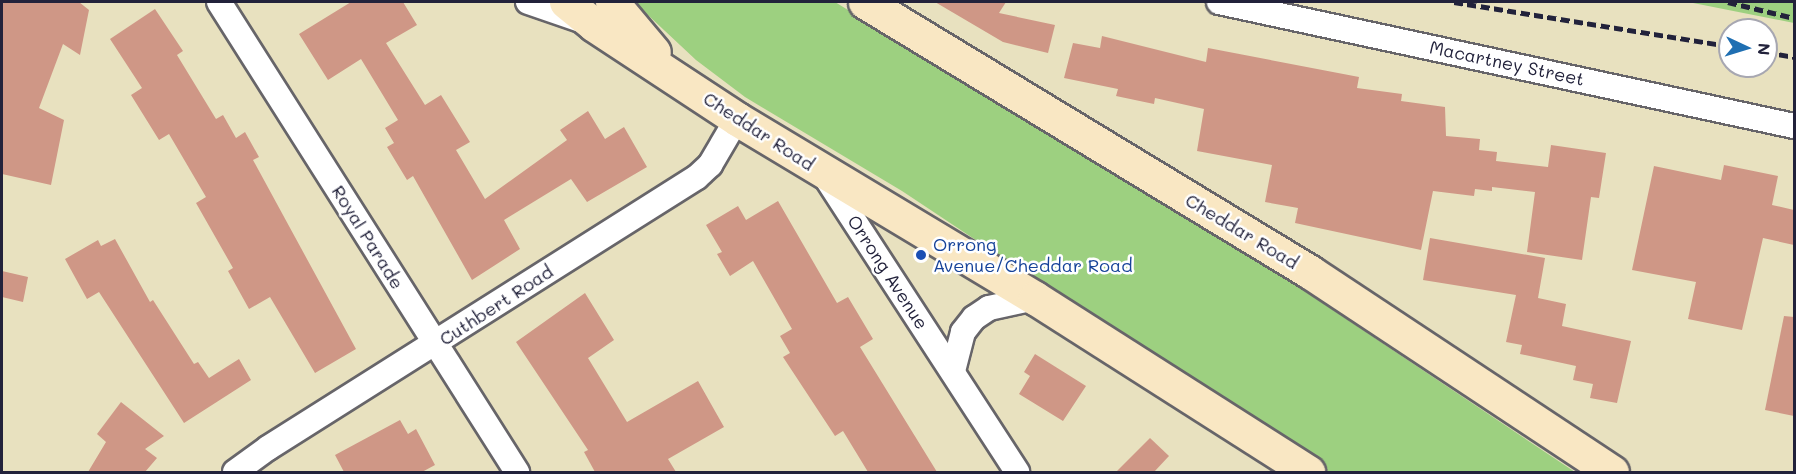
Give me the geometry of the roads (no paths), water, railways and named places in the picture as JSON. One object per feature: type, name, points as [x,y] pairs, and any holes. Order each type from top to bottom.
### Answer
[{"type":"main road","name":"Cheddar Road","points":[[566,2],[603,13],[670,72],[737,119],[824,174],[1035,298],[1308,472]]},
{"type":"main road","name":"Cheddar Road","points":[[865,2],[1310,272],[1612,472]]},
{"type":"street","name":"Royal Parade","points":[[219,2],[517,472]]},
{"type":"street","name":"Cheddar Road","points":[[528,2],[603,13]]},
{"type":"street","name":"Macartney Street","points":[[1219,2],[1794,126]]},
{"type":"street","name":"Cuthbert Road","points":[[235,472],[268,448],[697,177],[713,160],[737,119]]},
{"type":"street","name":"Orrong Avenue","points":[[824,174],[1017,472]]},
{"type":"street","points":[[952,371],[963,332],[974,318],[989,308],[1035,298]]},
{"type":"railway","points":[[1454,2],[1718,44]]},
{"type":"railway","points":[[1728,2],[1794,18]]},
{"type":"railway","points":[[1778,54],[1794,57]]},
{"type":"place","name":"Orrong Avenue/Cheddar Road","points":[[921,255]]}]
